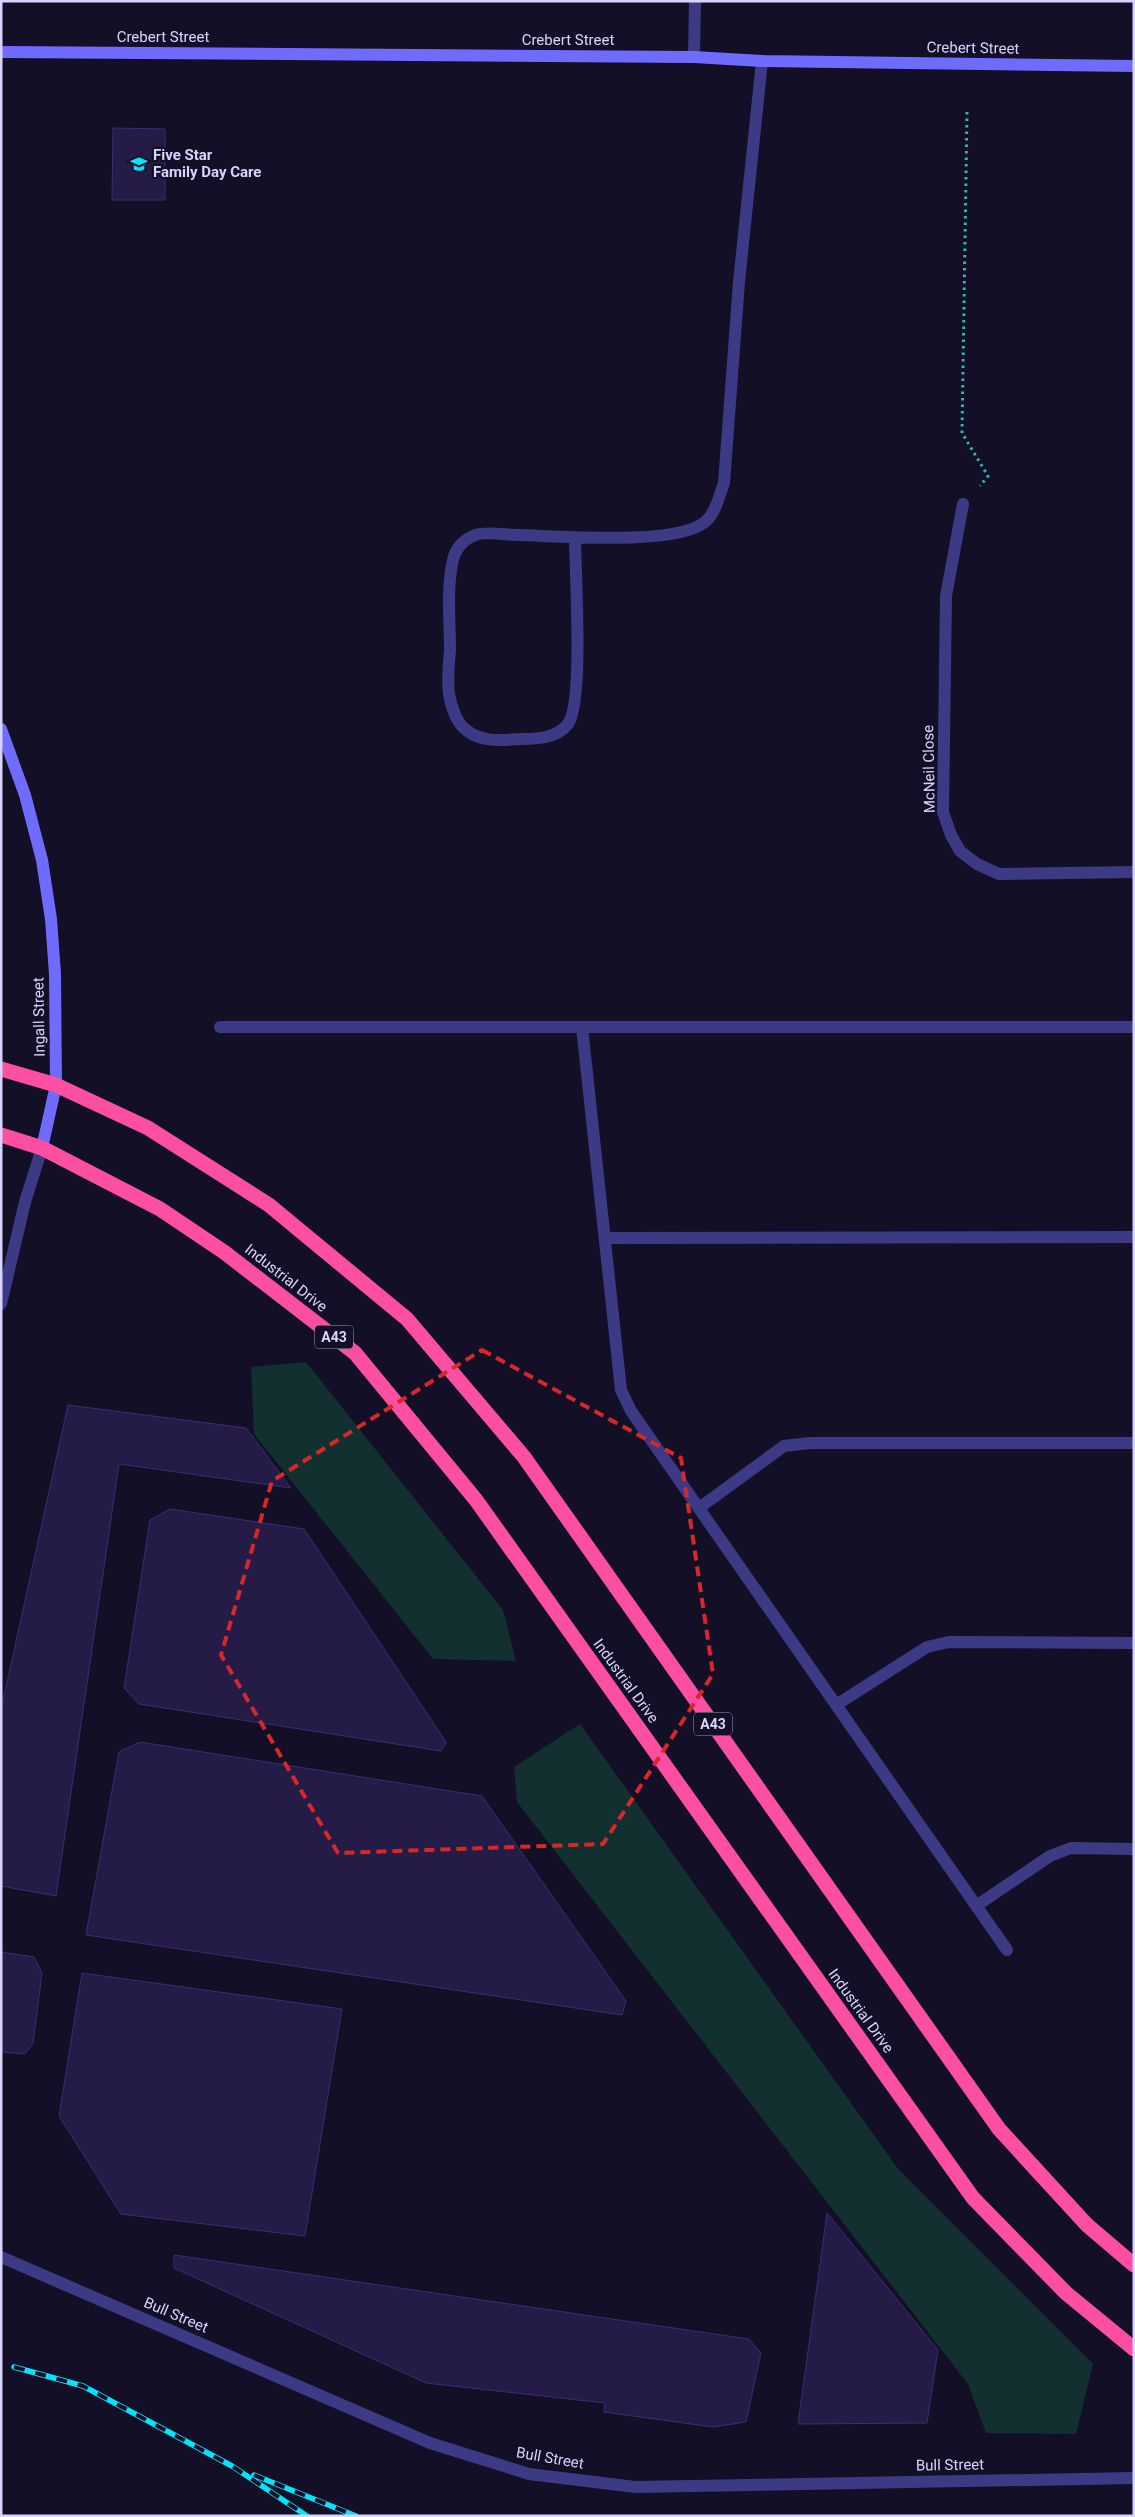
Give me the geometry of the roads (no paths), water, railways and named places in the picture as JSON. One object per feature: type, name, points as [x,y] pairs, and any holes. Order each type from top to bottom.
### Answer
[{"type":"highway","name":"A43","points":[[1,1069],[56,1085],[148,1128],[269,1205],[407,1319],[524,1457],[999,2129],[1087,2225],[1134,2265]]},
{"type":"highway","name":"Industrial Drive","points":[[1,1135],[42,1148],[168,1215],[224,1252],[355,1353],[476,1500],[973,2198],[1066,2294],[1134,2349]]},
{"type":"street","points":[[694,57],[695,1]]},
{"type":"street","name":"Crebert Street","points":[[1,52],[694,57],[762,61],[1134,66]]},
{"type":"street","points":[[575,537],[577,684],[574,714],[568,725],[558,733],[545,738],[489,740],[475,735],[464,729],[455,713],[449,693],[451,580],[455,555],[461,542],[477,534],[608,538],[688,530],[706,521],[716,506],[724,483],[739,282],[762,61]]},
{"type":"street","name":"McNeil Close","points":[[963,504],[946,596],[943,812],[951,835],[960,851],[977,864],[1000,874],[1134,872]]},
{"type":"street","name":"Ingall Street","points":[[1,729],[25,795],[42,860],[51,919],[55,974],[56,1085],[42,1148],[25,1202],[1,1304]]},
{"type":"street","points":[[220,1027],[1134,1027]]},
{"type":"street","points":[[582,1027],[621,1390],[631,1411],[1007,1950]]},
{"type":"street","points":[[605,1238],[1134,1237]]},
{"type":"street","points":[[699,1508],[784,1446],[801,1444],[1134,1443]]},
{"type":"street","points":[[836,1705],[927,1647],[949,1642],[1134,1643]]},
{"type":"street","points":[[976,1906],[1050,1856],[1071,1848],[1134,1849]]},
{"type":"street","name":"Bull Street","points":[[1,2257],[430,2443],[529,2474],[634,2487],[1134,2478]]},
{"type":"railway","points":[[14,2367],[83,2386],[232,2466],[307,2516]]},
{"type":"railway","points":[[254,2475],[356,2516]]},
{"type":"place","name":"Five Star Family Day Care","points":[[139,164]]}]
